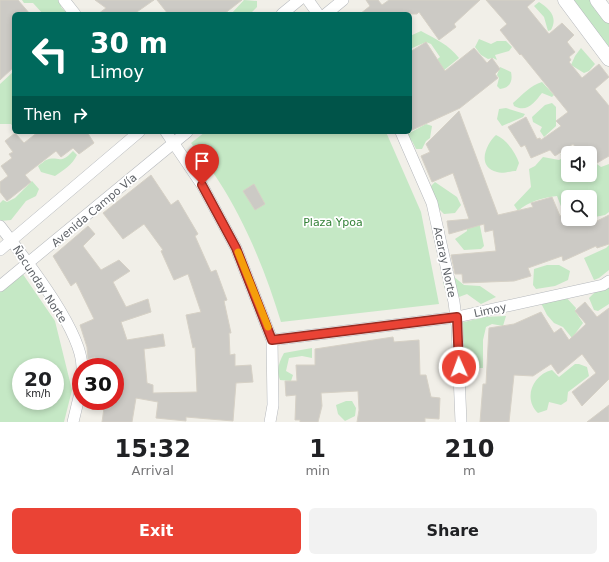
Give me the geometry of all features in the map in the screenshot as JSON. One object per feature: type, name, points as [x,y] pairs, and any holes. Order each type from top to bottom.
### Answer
[{"type":"street","points":[[64,0],[73,12]]},
{"type":"street","points":[[284,12],[299,0]]},
{"type":"street","points":[[308,0],[317,12]]},
{"type":"street","points":[[328,12],[342,0]]},
{"type":"street","points":[[565,0],[609,59]]},
{"type":"street","points":[[597,0],[609,16]]},
{"type":"street","points":[[0,250],[137,134]]},
{"type":"street","points":[[167,134],[202,185],[236,248],[272,340],[273,405],[270,422]]},
{"type":"street","name":"Avenida Campo Vía","points":[[0,286],[185,134]]},
{"type":"street","name":"Acaray Norte","points":[[402,134],[432,203],[457,317],[461,422]]},
{"type":"street","name":"Ñacunday Norte","points":[[0,226],[29,263],[62,314],[82,358]]},
{"type":"street","name":"Limoy","points":[[272,340],[457,317],[603,286],[609,281]]},
{"type":"street","points":[[73,422],[76,410]]},
{"type":"green space","points":[[22,0],[62,0],[61,7],[66,12],[41,12],[33,3],[24,3]]},
{"type":"green space","points":[[244,0],[257,1],[257,7],[252,12],[233,12]]},
{"type":"green space","points":[[565,0],[598,0],[594,9],[609,16],[609,67],[593,45]]},
{"type":"green space","points":[[539,2],[552,14],[554,21],[551,30],[548,31],[544,17],[534,6]]},
{"type":"green space","points":[[421,31],[447,46],[459,58],[438,75],[435,61],[440,57],[431,44],[426,42],[412,48],[412,35]]},
{"type":"green space","points":[[479,39],[491,44],[497,41],[506,41],[512,47],[509,51],[495,55],[497,60],[493,58],[488,59],[481,55],[475,47]]},
{"type":"green space","points":[[581,48],[595,64],[589,71],[584,73],[571,65]]},
{"type":"green space","points":[[500,67],[511,72],[512,78],[508,86],[500,89],[497,86],[499,78],[497,75]]},
{"type":"green space","points":[[12,73],[12,125],[11,124],[0,124],[0,84]]},
{"type":"green space","points":[[542,82],[554,95],[552,97],[542,93],[530,106],[526,108],[514,106],[513,103],[530,88]]},
{"type":"green space","points":[[552,103],[556,107],[556,126],[544,137],[540,131],[542,127],[533,122],[532,117],[545,105]]},
{"type":"green space","points":[[506,108],[525,114],[523,117],[502,126],[497,119],[499,109]]},
{"type":"green space","points":[[426,124],[432,126],[430,138],[426,141],[422,149],[416,149],[412,141],[406,140],[406,135],[412,134],[412,132]]},
{"type":"green space","name":"Plaza Ypoa","points":[[202,134],[387,134],[421,212],[439,304],[281,322],[262,267],[238,213],[215,175],[191,143]]},
{"type":"green space","points":[[496,135],[507,143],[516,155],[519,163],[516,171],[499,173],[487,165],[485,160],[486,149]]},
{"type":"green space","points":[[582,141],[579,146],[574,146]]},
{"type":"green space","points":[[73,151],[77,155],[73,162],[55,176],[41,172],[38,166],[45,160],[62,159]]},
{"type":"green space","points":[[543,157],[559,160],[561,159],[561,182],[597,182],[597,164],[601,167],[609,164],[609,212],[605,215],[597,217],[597,190],[561,190],[561,206],[557,196],[536,200],[518,211],[514,205],[531,187],[529,169],[535,166]]},
{"type":"green space","points":[[32,181],[39,189],[36,196],[26,201],[11,220],[0,221],[0,203],[3,200],[7,202],[15,198]]},
{"type":"green space","points":[[435,182],[457,197],[461,205],[455,213],[444,214],[439,209],[431,186]]},
{"type":"green space","points":[[469,218],[477,218],[484,246],[481,249],[464,250],[455,239],[467,231],[466,222]]},
{"type":"green space","points":[[609,245],[609,270],[594,280],[584,258],[606,248]]},
{"type":"green space","points":[[547,265],[559,265],[570,271],[568,280],[555,286],[536,289],[533,285],[534,269]]},
{"type":"green space","points":[[20,270],[55,321],[72,390],[64,422],[0,422],[0,286]]},
{"type":"green space","points":[[453,276],[464,285],[480,286],[496,297],[481,304],[467,294],[459,297],[454,302],[449,299],[443,283]]},
{"type":"green space","points":[[609,287],[609,304],[598,311],[594,310],[589,298],[595,292]]},
{"type":"green space","points":[[563,294],[576,308],[575,311],[583,323],[572,338],[563,327],[554,323],[547,315],[541,303]]},
{"type":"green space","points":[[506,316],[503,326],[492,324],[486,327],[483,340],[483,368],[469,368],[458,363],[460,323],[485,317]]},
{"type":"green space","points":[[312,348],[312,358],[302,356],[289,358],[286,371],[293,375],[291,381],[280,380],[278,373],[279,366],[284,353]]},
{"type":"green space","points":[[575,364],[587,367],[589,376],[568,392],[567,401],[561,405],[549,402],[547,410],[538,413],[533,407],[531,401],[532,388],[535,382],[539,377],[552,370],[559,377]]},
{"type":"green space","points":[[346,401],[352,401],[356,408],[355,416],[345,421],[338,414],[336,405]]},
{"type":"building","points":[[0,0],[18,0],[28,12],[12,12],[12,69],[0,80]]},
{"type":"building","points":[[95,0],[154,0],[137,12],[101,12],[106,8]]},
{"type":"building","points":[[157,0],[242,0],[227,12],[166,12]]},
{"type":"building","points":[[366,0],[378,0],[382,5],[389,0],[480,0],[454,24],[456,27],[439,40],[419,12],[417,14],[412,14],[412,12],[362,12],[370,6]]},
{"type":"building","points":[[486,0],[535,0],[527,7],[549,34],[562,23],[574,35],[567,42],[575,52],[569,57],[571,60],[569,62],[582,78],[599,64],[609,77],[595,89],[609,106],[609,156],[597,163],[597,146],[575,146],[573,144],[570,146],[561,146],[561,152],[555,156],[550,150],[531,158],[525,145],[521,147],[508,127],[526,117],[537,139],[540,138],[541,140],[561,126],[556,121],[568,112],[500,30],[507,24]]},
{"type":"building","points":[[426,42],[445,71],[474,48],[487,63],[492,58],[500,69],[495,74],[498,78],[460,108],[412,130],[412,51]]},
{"type":"building","points":[[459,111],[498,215],[533,207],[531,203],[552,197],[561,216],[561,226],[597,226],[597,221],[609,215],[609,244],[597,248],[596,246],[563,261],[562,256],[528,268],[531,276],[514,281],[463,283],[462,274],[455,274],[451,255],[496,251],[493,230],[485,232],[484,224],[449,234],[447,221],[469,219],[453,173],[432,182],[421,156],[430,152],[426,144]]},
{"type":"building","points":[[16,134],[24,143],[35,134],[88,134],[94,143],[79,154],[73,148],[61,157],[56,151],[25,175],[31,182],[7,201],[0,192],[0,182],[8,176],[1,166],[12,158],[9,154],[13,152],[5,141]]},
{"type":"building","points":[[151,175],[171,205],[178,200],[198,234],[195,236],[211,272],[216,270],[227,300],[224,301],[231,333],[229,333],[230,355],[235,354],[235,366],[251,365],[253,382],[236,383],[233,421],[186,417],[186,421],[156,418],[158,402],[136,398],[132,422],[102,422],[104,410],[124,410],[124,358],[88,358],[87,347],[80,325],[94,319],[76,282],[71,286],[53,256],[88,226],[95,234],[83,246],[101,270],[119,260],[130,271],[113,282],[126,307],[148,299],[151,312],[121,322],[127,340],[163,334],[165,346],[144,349],[147,383],[153,385],[153,393],[197,392],[195,347],[193,348],[186,315],[201,312],[188,274],[174,280],[161,251],[163,250],[144,224],[123,239],[103,213]]},
{"type":"building","points":[[254,184],[265,204],[255,210],[243,191]]},
{"type":"building","points":[[585,302],[597,317],[609,308],[609,379],[582,406],[572,392],[596,373],[582,354],[558,374],[551,364],[533,376],[514,375],[509,422],[480,422],[483,384],[486,384],[489,328],[514,324],[541,312],[554,333],[561,328],[569,340],[586,324],[575,311]]},
{"type":"building","points":[[393,337],[394,342],[419,340],[420,375],[426,375],[431,397],[440,398],[439,419],[425,418],[425,422],[357,422],[359,410],[358,391],[321,393],[322,406],[318,422],[300,422],[300,420],[295,420],[296,395],[286,396],[285,381],[297,381],[296,365],[315,365],[315,349]]},
{"type":"building","points":[[609,405],[609,422],[587,422]]},
{"type":"slow traffic","points":[[238,252],[268,327]]},
{"type":"route","points":[[202,185],[236,248],[272,340],[457,317],[459,367]]}]
